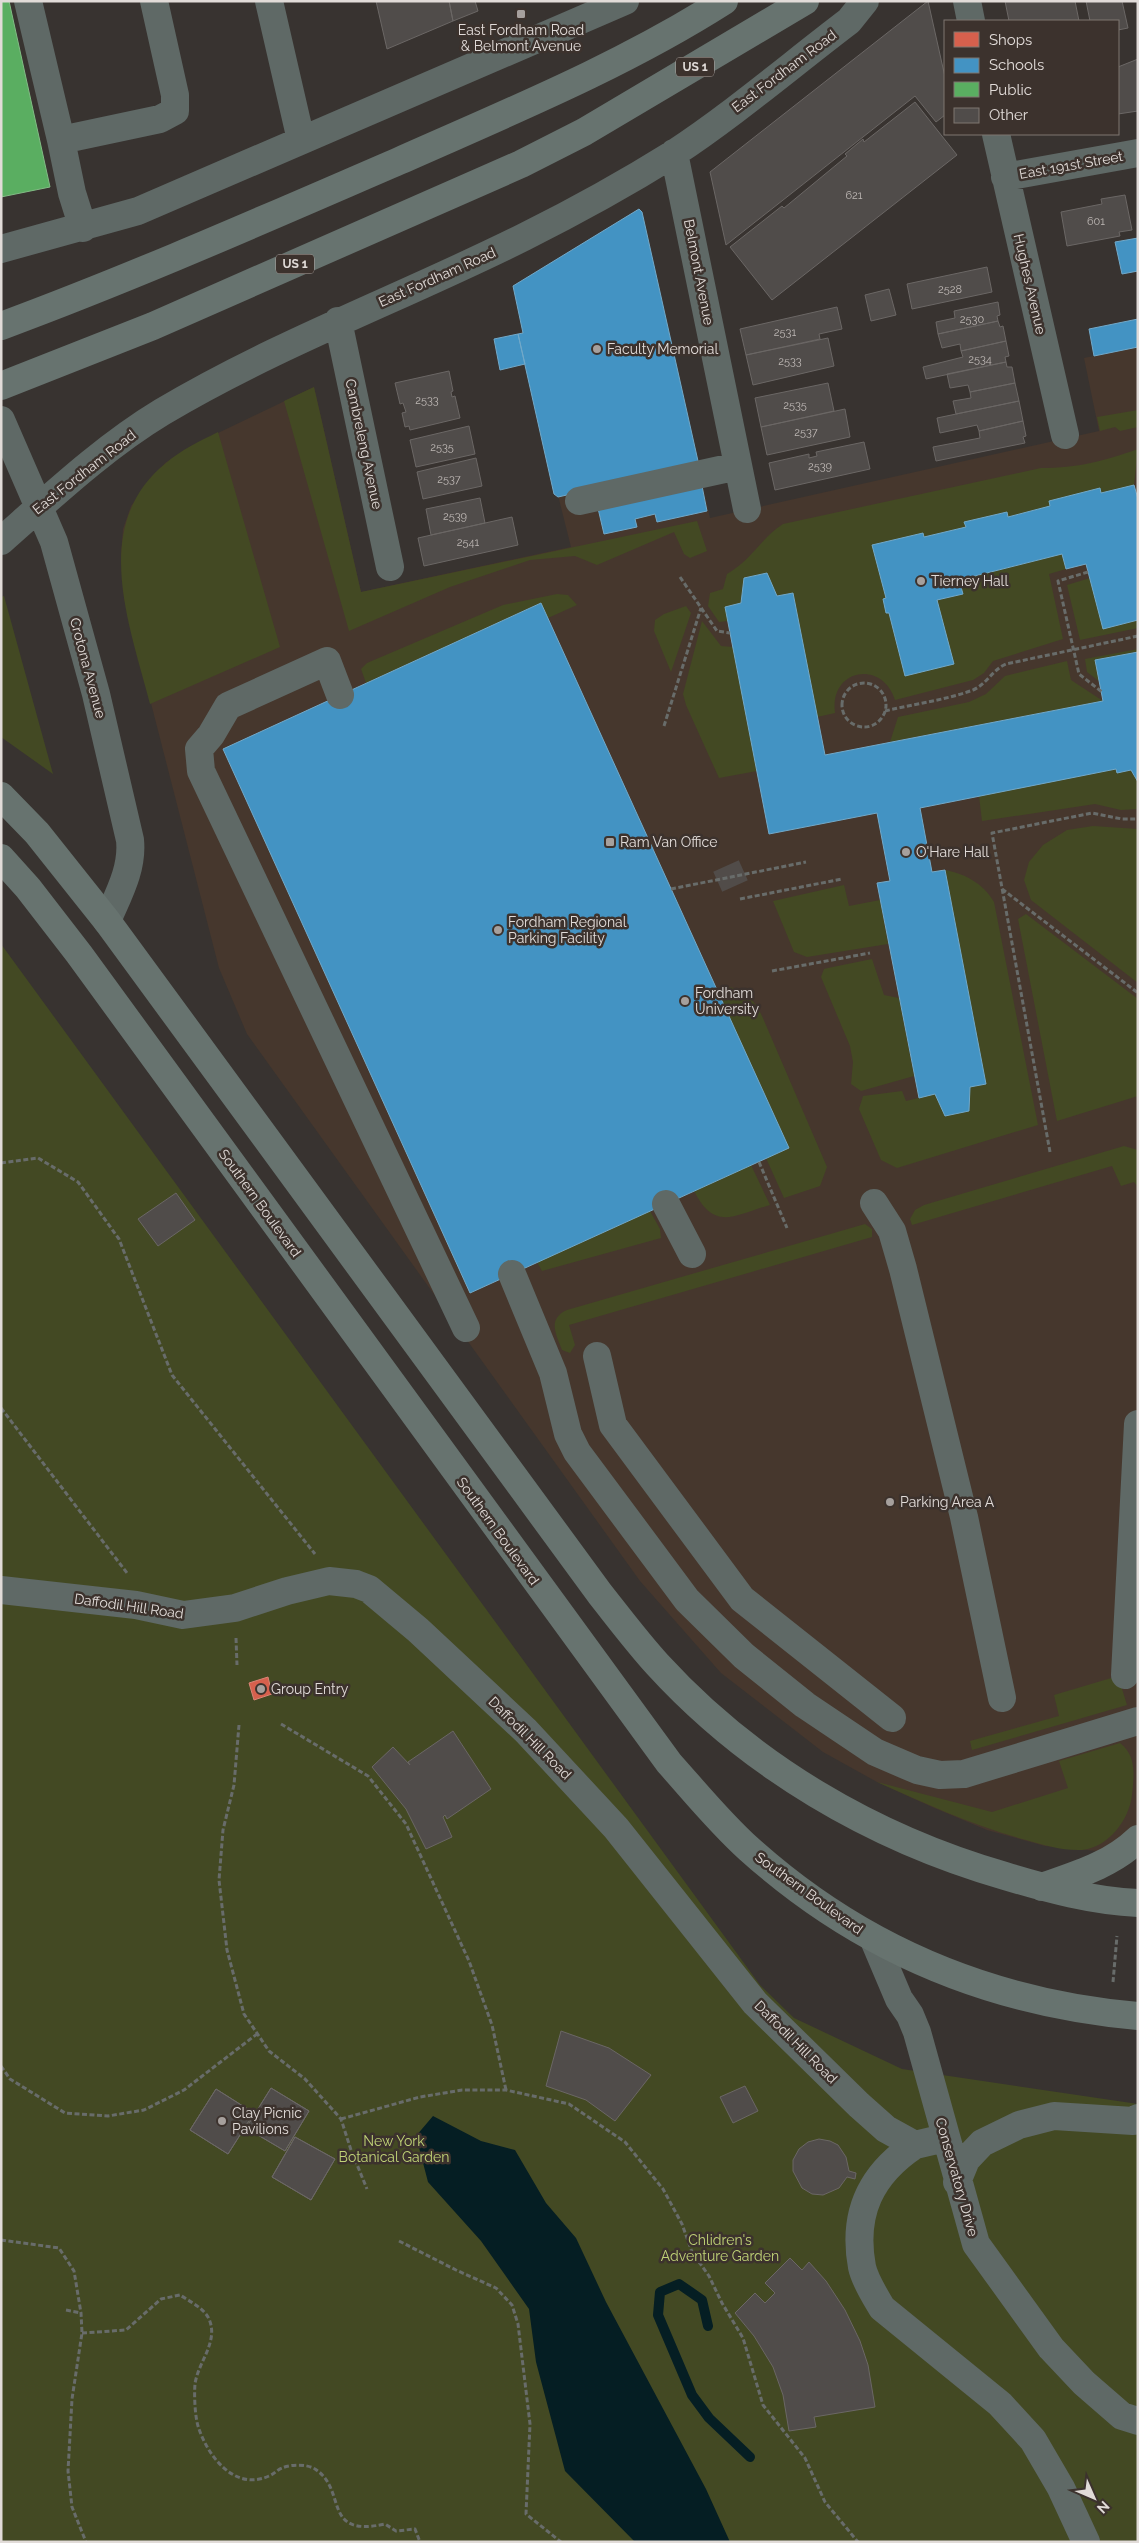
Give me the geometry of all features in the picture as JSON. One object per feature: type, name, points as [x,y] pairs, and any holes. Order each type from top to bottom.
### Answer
[{"type":"main road","points":[[1,326],[152,268],[492,120],[634,53],[724,1]]},
{"type":"main road","name":"US 1","points":[[1,386],[153,326],[521,164],[591,128],[805,1]]},
{"type":"main road","points":[[1,796],[37,833],[107,921],[600,1594],[658,1664],[718,1723],[787,1776],[831,1802],[919,1847],[959,1863],[1041,1887],[1138,1903]]},
{"type":"main road","name":"Southern Boulevard","points":[[1,858],[28,888],[79,954],[669,1763],[748,1848],[792,1884],[842,1920],[874,1940],[956,1977],[998,1990],[1075,2008],[1138,2016]]},
{"type":"main road","points":[[1041,1887],[1099,1866],[1123,1852],[1138,1839]]},
{"type":"street","points":[[28,1],[72,192],[83,228]]},
{"type":"street","points":[[61,140],[160,119],[175,111],[175,95],[154,1]]},
{"type":"street","points":[[269,1],[301,140]]},
{"type":"street","points":[[1,249],[83,228],[138,211],[625,1]]},
{"type":"street","name":"East Fordham Road","points":[[1,541],[74,477],[160,414],[233,372],[338,321],[524,237],[630,180],[674,153],[849,21],[865,1]]},
{"type":"street","points":[[967,1],[971,20]]},
{"type":"street","name":"Hughes Avenue","points":[[996,135],[1065,435]]},
{"type":"street","name":"Belmont Avenue","points":[[674,153],[747,509]]},
{"type":"street","name":"East 191st Street","points":[[1005,177],[1138,153]]},
{"type":"street","name":"Cambreleng Avenue","points":[[338,321],[390,567]]},
{"type":"street","name":"Crotona Avenue","points":[[1,420],[54,542],[98,702],[130,840],[131,850],[127,874],[107,921]]},
{"type":"street","points":[[579,501],[738,466]]},
{"type":"street","points":[[340,695],[327,661],[228,706],[211,735],[198,749],[201,770],[466,1328]]},
{"type":"street","points":[[874,1203],[892,1231],[904,1269],[964,1517],[1002,1698]]},
{"type":"street","points":[[666,1204],[692,1254]]},
{"type":"street","points":[[512,1274],[541,1341],[557,1387],[568,1434],[578,1452],[687,1600],[744,1656],[805,1705],[874,1752],[917,1770],[940,1775],[964,1774],[1138,1721]]},
{"type":"street","points":[[597,1356],[613,1425],[742,1599],[892,1718]]},
{"type":"street","points":[[1125,1675],[1138,1424]]},
{"type":"street","name":"Daffodil Hill Road","points":[[1,1590],[136,1605],[183,1614],[210,1613],[329,1581],[356,1584],[384,1600],[526,1731],[616,1828],[755,2003],[886,2129],[915,2145]]},
{"type":"street","name":"Conservatory Drive","points":[[874,1940],[899,1999],[910,2015],[917,2032],[957,2182],[976,2244],[1051,2348],[1084,2383],[1122,2416],[1138,2421]]},
{"type":"street","points":[[957,2182],[966,2160],[982,2143],[1019,2125],[1054,2116],[1134,2121],[1138,2118]]},
{"type":"street","points":[[945,2138],[915,2145],[895,2159],[872,2188],[863,2209],[860,2237],[862,2268],[882,2308],[1000,2404],[1033,2440],[1061,2488],[1086,2542]]},
{"type":"path","points":[[1088,572],[1058,580],[1079,674],[1102,692]]},
{"type":"path","points":[[680,577],[717,631],[730,633]]},
{"type":"path","points":[[664,726],[701,608]]},
{"type":"path","points":[[885,711],[884,696],[873,685],[858,684],[852,686],[843,697],[842,711],[850,722],[856,726],[869,726],[876,723],[885,711],[974,690],[989,680],[997,668],[1074,648],[1138,636]]},
{"type":"path","points":[[1050,1152],[992,833],[1092,813],[1122,819],[1138,819]]},
{"type":"path","points":[[670,888],[806,862]]},
{"type":"path","points":[[740,899],[842,879]]},
{"type":"path","points":[[1001,888],[1138,993]]},
{"type":"path","points":[[772,971],[870,953]]},
{"type":"path","points":[[1,1163],[38,1158],[78,1182],[120,1239],[172,1375],[308,1545],[329,1581]]},
{"type":"path","points":[[759,1162],[787,1228]]},
{"type":"path","points":[[1,1408],[129,1576],[135,1587],[136,1605]]},
{"type":"path","points":[[281,1724],[368,1776],[406,1824],[469,1961],[492,2025],[506,2090]]},
{"type":"path","points":[[239,1725],[234,1785],[223,1830],[219,1880],[227,1950],[244,2014],[269,2051],[305,2079],[341,2118],[350,2150],[367,2189]]},
{"type":"path","points":[[1113,1984],[1117,1936]]},
{"type":"path","points":[[1,2066],[10,2079],[65,2113],[108,2116],[144,2110],[184,2090],[257,2034]]},
{"type":"path","points":[[341,2118],[420,2096],[462,2090],[506,2090],[569,2104],[625,2142],[663,2189],[682,2224],[692,2252],[709,2276],[722,2303],[743,2338],[763,2405],[805,2458],[825,2502],[858,2542]]},
{"type":"path","points":[[1,2240],[58,2248],[74,2271],[81,2313],[82,2333],[72,2399],[68,2471],[72,2507],[86,2542]]},
{"type":"path","points":[[399,2240],[456,2270],[496,2288],[512,2305],[518,2324],[530,2424],[526,2514],[561,2542]]},
{"type":"path","points":[[82,2333],[126,2330],[160,2299],[180,2295],[198,2306],[209,2318],[211,2340],[195,2384],[198,2425],[213,2457],[228,2474],[250,2480],[269,2477],[283,2467],[298,2465],[314,2468],[327,2479],[337,2511],[350,2524],[364,2528],[385,2524],[396,2531],[416,2529],[420,2542]]},
{"type":"path","points":[[66,2310],[81,2313]]},
{"type":"shaded area","name":"Fordham University","points":[[639,209],[642,212],[710,518],[1099,431],[1084,358],[1138,347],[1138,1855],[1045,1846],[987,1830],[932,1807],[877,1782],[823,1752],[721,1673],[640,1581],[247,1034],[219,968],[124,598],[121,554],[123,529],[131,506],[165,463],[191,446],[314,387],[361,592],[571,547],[518,334],[523,332],[513,286]]},
{"type":"green space","points":[[314,387],[361,592],[697,521],[707,551],[690,558],[684,554],[674,532],[597,565],[575,556],[530,560],[450,587],[349,631],[284,401]]},
{"type":"green space","points":[[1138,410],[1138,427],[1120,431],[1115,427],[1100,431],[1097,417]]},
{"type":"green space","points":[[218,432],[280,647],[150,704],[133,642],[122,577],[122,546],[128,516],[142,488],[166,463],[184,450]]},
{"type":"green space","points":[[1138,449],[1134,485],[1008,517],[1006,512],[965,522],[966,527],[924,537],[923,533],[873,545],[886,598],[886,613],[889,613],[905,676],[953,663],[937,600],[963,594],[959,580],[1062,554],[1066,569],[1049,574],[1063,639],[993,661],[984,673],[973,680],[895,700],[888,687],[879,679],[869,674],[858,675],[848,679],[840,687],[835,698],[835,713],[817,717],[793,593],[777,596],[767,573],[744,578],[741,603],[725,607],[728,621],[719,622],[708,606],[710,593],[723,589],[727,574],[743,562],[768,536],[783,524],[1041,468],[1067,467],[1091,463]]},
{"type":"green space","points":[[1090,578],[1103,629],[1138,620],[1138,628],[1080,640],[1067,585]]},
{"type":"green space","points":[[557,594],[568,595],[577,605],[548,618],[541,603],[366,683],[361,669],[367,663],[503,605]]},
{"type":"green space","points":[[4,596],[53,774],[1,737],[1,597]]},
{"type":"green space","points":[[686,606],[691,613],[671,672],[654,631],[655,620],[664,614]]},
{"type":"green space","points":[[702,621],[721,646],[733,647],[757,771],[719,778],[686,705],[683,694]]},
{"type":"green space","points":[[1138,649],[1138,652],[1096,660],[1100,682],[1087,672],[1085,659]]},
{"type":"green space","points":[[1067,661],[1071,680],[1103,701],[890,742],[898,717],[969,702],[986,694],[1005,676]]},
{"type":"green space","points":[[1116,769],[1118,773],[1131,770],[1138,782],[1138,809],[1121,810],[1095,804],[982,821],[979,796]]},
{"type":"green space","points":[[1093,826],[1138,829],[1138,983],[1031,900],[1024,880],[1029,862],[1043,845],[1067,830]]},
{"type":"green space","points":[[945,870],[973,880],[990,895],[994,902],[1038,1125],[897,1168],[881,1160],[859,1109],[863,1096],[902,1091],[906,1101],[935,1094],[945,1116],[969,1111],[970,1087],[986,1084]]},
{"type":"green space","points":[[844,885],[849,906],[880,900],[888,944],[807,957],[794,952],[773,901]]},
{"type":"green space","points":[[1026,914],[1138,999],[1138,1096],[1057,1121],[1018,919]]},
{"type":"green space","name":"New York Botanical Garden","points":[[1,944],[760,1985],[794,2018],[902,2069],[1138,2104],[1138,2542],[1,2542]]},
{"type":"green space","points":[[872,959],[884,995],[899,998],[914,1076],[861,1091],[851,1084],[853,1062],[850,1046],[821,977],[824,969]]},
{"type":"green space","points":[[730,987],[741,991],[749,997],[762,1016],[827,1167],[820,1186],[784,1198],[766,1158],[789,1148],[718,992]]},
{"type":"green space","points":[[1124,1146],[1138,1150],[1138,1187],[1134,1182],[1121,1186],[1112,1166],[912,1225],[910,1219],[915,1210],[924,1205]]},
{"type":"green space","points":[[751,1165],[770,1205],[736,1216],[718,1216],[710,1212],[702,1204],[694,1191]]},
{"type":"green space","points":[[650,1211],[660,1229],[661,1238],[542,1271],[537,1262]]},
{"type":"green space","points":[[865,1224],[872,1229],[872,1237],[569,1325],[575,1345],[570,1353],[562,1350],[556,1333],[555,1322],[567,1310]]},
{"type":"green space","points":[[1118,1676],[1127,1705],[972,1750],[970,1741],[1059,1716],[1054,1695]]},
{"type":"green space","points":[[1120,1743],[1129,1754],[1133,1767],[1132,1795],[1127,1814],[1109,1838],[1092,1848],[1082,1850],[1068,1850],[1046,1846],[988,1828],[877,1782],[992,1812],[1068,1788],[1059,1761]]},
{"type":"water","points":[[433,2116],[481,2141],[515,2150],[546,2203],[576,2238],[606,2302],[706,2489],[730,2542],[635,2542],[565,2471],[536,2362],[529,2309],[481,2241],[428,2182],[416,2136]]},
{"type":"building: Shops","name":"Group Entry","points":[[268,1677],[272,1694],[254,1700],[249,1683]]},
{"type":"building: Schools","name":"Faculty Memorial","points":[[639,209],[642,212],[698,461],[687,468],[558,497],[554,494],[518,334],[523,333],[513,286]]},
{"type":"building: Schools","points":[[1138,238],[1138,271],[1122,274],[1115,242]]},
{"type":"building: Schools","points":[[1138,319],[1138,347],[1094,356],[1089,329]]},
{"type":"building: Schools","points":[[518,334],[525,364],[500,370],[494,339]]},
{"type":"building: Schools","name":"Tierney Hall","points":[[1134,485],[1138,499],[1138,620],[1103,629],[1086,564],[1066,569],[1062,554],[959,580],[963,594],[937,600],[954,664],[905,676],[889,613],[886,613],[883,599],[886,598],[872,545],[923,533],[924,537],[966,527],[964,522],[1007,512],[1008,517],[1050,506],[1049,501],[1100,488],[1101,493]]},
{"type":"building: Schools","points":[[702,486],[707,511],[657,522],[655,514],[635,519],[637,527],[604,534],[597,504]]},
{"type":"building: Schools","name":"O'Hare Hall","points":[[767,573],[777,596],[793,593],[825,755],[1103,701],[1095,660],[1138,652],[1138,782],[1131,770],[1117,773],[1116,769],[920,808],[932,872],[945,870],[986,1084],[970,1087],[969,1111],[945,1116],[935,1094],[919,1098],[877,883],[890,881],[877,813],[769,834],[725,607],[741,603],[744,578]]},
{"type":"building: Schools","name":"Fordham Regional Parking Facility","points":[[541,603],[789,1148],[470,1293],[223,749]]},
{"type":"building: Public","points":[[1,1],[9,1],[50,187],[1,197]]},
{"type":"building: Other","points":[[376,1],[449,1],[453,21],[387,49]]},
{"type":"building: Other","points":[[449,1],[475,1],[478,11],[453,21]]},
{"type":"building: Other","points":[[928,1],[944,73],[944,116],[936,122],[915,96],[726,245],[710,172]]},
{"type":"building: Other","points":[[1005,1],[1075,1],[1079,20],[1009,20]]},
{"type":"building: Other","points":[[1086,1],[1122,1],[1128,28],[1119,30],[1119,20],[1090,20]]},
{"type":"building: Other","points":[[1138,59],[1138,111],[1119,114],[1119,67]]},
{"type":"building: Other","points":[[915,102],[957,155],[772,300],[730,247],[782,206],[784,208],[847,156],[845,154],[863,139],[864,142]]},
{"type":"building: Other","points":[[1125,195],[1132,230],[1119,232],[1120,236],[1067,246],[1061,212],[1102,204],[1101,199]]},
{"type":"building: Other","points":[[987,267],[992,292],[912,309],[907,284]]},
{"type":"building: Other","points":[[889,289],[896,315],[871,321],[865,295]]},
{"type":"building: Other","points":[[998,302],[1000,315],[997,316],[998,321],[938,334],[936,322],[955,318],[954,311]]},
{"type":"building: Other","points":[[837,307],[842,329],[819,334],[820,339],[746,355],[740,329]]},
{"type":"building: Other","points":[[998,321],[1000,327],[1003,326],[1006,341],[961,351],[960,344],[942,348],[938,334]]},
{"type":"building: Other","points":[[828,338],[834,366],[753,385],[746,355]]},
{"type":"building: Other","points":[[1006,341],[1009,356],[1005,357],[1006,362],[926,379],[923,367],[963,357],[961,351]]},
{"type":"building: Other","points":[[1006,362],[1007,367],[1012,367],[1015,383],[970,392],[968,385],[950,388],[947,374]]},
{"type":"building: Other","points":[[449,371],[453,391],[451,392],[452,397],[455,396],[460,418],[410,430],[409,426],[405,427],[402,413],[406,412],[403,403],[400,404],[395,383]]},
{"type":"building: Other","points":[[828,383],[834,411],[761,427],[755,398]]},
{"type":"building: Other","points":[[1015,383],[1019,401],[956,414],[953,401],[971,398],[970,392]]},
{"type":"building: Other","points":[[1019,401],[1023,421],[979,431],[977,425],[940,433],[937,418]]},
{"type":"building: Other","points":[[845,409],[850,437],[767,455],[761,427]]},
{"type":"building: Other","points":[[1023,421],[1026,436],[1023,437],[1025,443],[936,461],[933,447],[980,438],[979,431]]},
{"type":"building: Other","points":[[469,426],[475,454],[416,467],[410,440]]},
{"type":"building: Other","points":[[864,442],[870,469],[775,490],[769,463],[809,454],[809,458],[817,456],[816,452]]},
{"type":"building: Other","points":[[476,458],[482,486],[423,499],[417,472]]},
{"type":"building: Other","points":[[480,498],[485,523],[431,535],[426,509]]},
{"type":"building: Other","points":[[512,517],[518,545],[424,566],[418,538]]},
{"type":"building: Other","points":[[176,1193],[195,1220],[158,1246],[138,1219]]},
{"type":"building: Other","points":[[453,1731],[491,1789],[447,1819],[445,1815],[443,1817],[452,1837],[426,1849],[406,1809],[372,1767],[393,1747],[410,1765],[408,1762]]},
{"type":"building: Other","points":[[561,2031],[609,2048],[651,2075],[615,2121],[586,2100],[546,2086]]},
{"type":"building: Other","points":[[745,2086],[758,2111],[733,2123],[720,2097]]},
{"type":"building: Other","name":"Clay Picnic Pavilions","points":[[271,2088],[309,2111],[285,2151],[246,2128]]},
{"type":"building: Other","name":"Clay Picnic Pavilions","points":[[271,2088],[309,2111],[285,2151],[246,2128]]},
{"type":"building: Other","name":"Clay Picnic Pavilions","points":[[216,2089],[254,2113],[228,2154],[190,2130]]},
{"type":"building: Other","name":"Clay Picnic Pavilions","points":[[216,2089],[254,2113],[228,2154],[190,2130]]},
{"type":"building: Other","name":"Clay Picnic Pavilions","points":[[295,2137],[335,2159],[311,2200],[272,2177]]},
{"type":"building: Other","name":"Clay Picnic Pavilions","points":[[295,2137],[335,2159],[311,2200],[272,2177]]},
{"type":"building: Other","points":[[819,2139],[838,2145],[846,2157],[849,2171],[856,2173],[855,2179],[847,2177],[839,2188],[823,2195],[812,2194],[802,2188],[793,2171],[793,2160],[799,2149],[808,2142]]},
{"type":"building: Other","points":[[790,2258],[802,2270],[809,2262],[826,2281],[845,2310],[860,2341],[868,2365],[875,2407],[814,2417],[816,2427],[789,2431],[783,2395],[773,2367],[754,2336],[735,2313],[755,2293],[765,2303],[775,2293],[765,2283]]},
{"type":"waterway","points":[[708,2326],[702,2300],[679,2284],[660,2292],[658,2315],[692,2395],[709,2418],[750,2457]]},
{"type":"tunnel","points":[[726,866],[735,886]]},
{"type":"place","name":"East Fordham Road & Belmont Avenue","points":[[521,14]]},
{"type":"place","name":"Faculty Memorial","points":[[597,349]]},
{"type":"place","name":"Tierney Hall","points":[[921,581]]},
{"type":"place","name":"Ram Van Office","points":[[610,842]]},
{"type":"place","name":"O'Hare Hall","points":[[906,852]]},
{"type":"place","name":"Fordham Regional Parking Facility","points":[[498,930]]},
{"type":"place","name":"Fordham University","points":[[685,1001]]},
{"type":"place","name":"Parking Area A","points":[[890,1502]]},
{"type":"place","name":"Group Entry","points":[[261,1689]]},
{"type":"place","name":"Clay Picnic Pavilions","points":[[222,2121]]},
{"type":"park label","name":"Chlidren's Adventure Garden","points":[[720,2248]]}]
